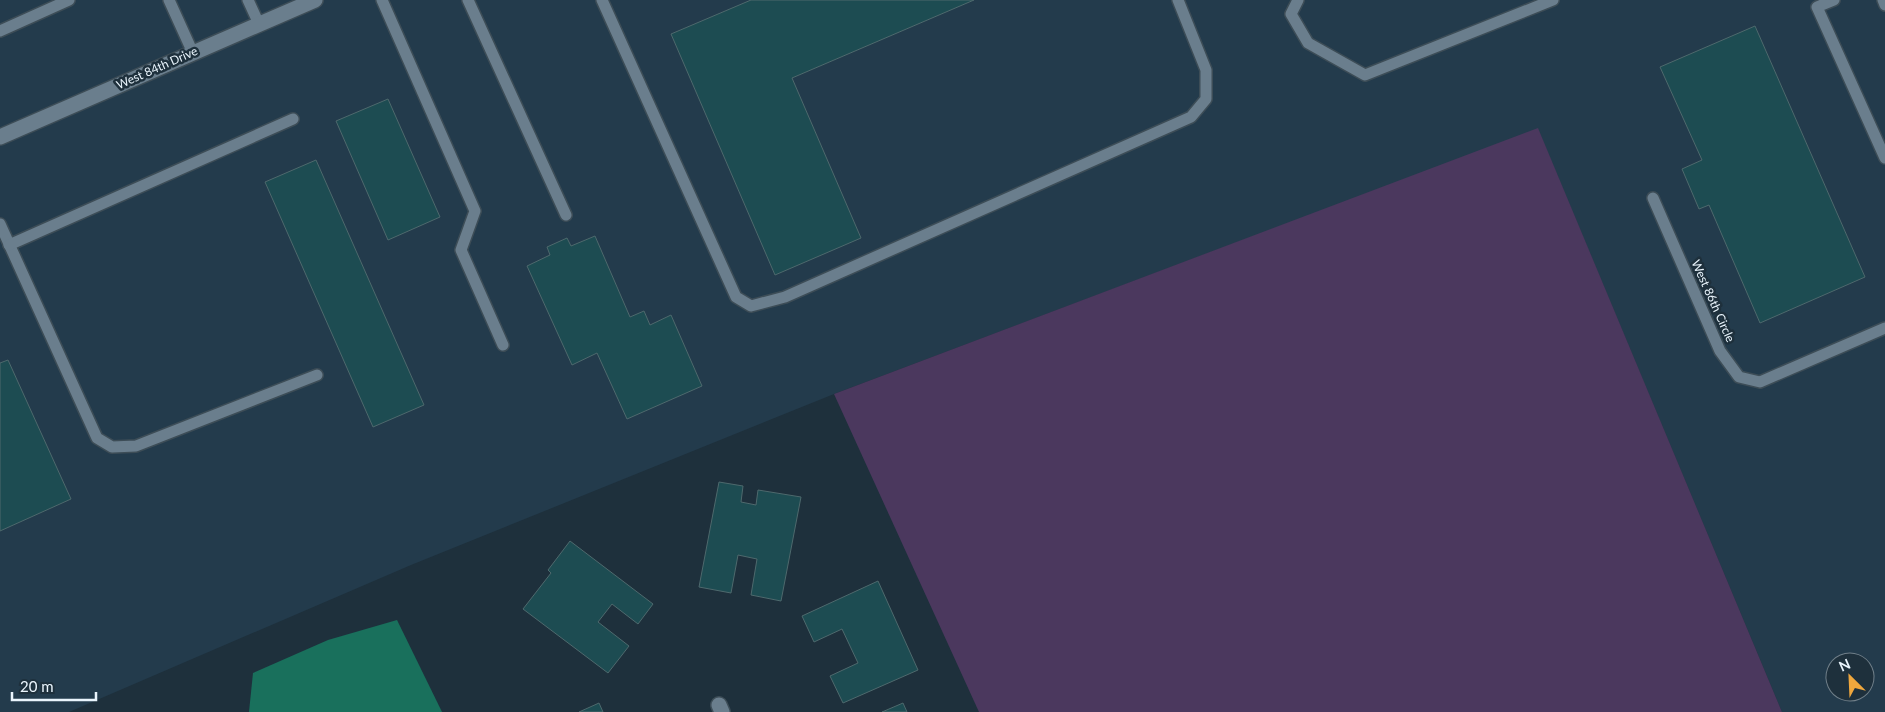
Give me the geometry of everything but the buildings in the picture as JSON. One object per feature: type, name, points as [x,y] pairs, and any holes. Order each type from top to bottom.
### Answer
[{"type":"street","name":"West 84th Drive","points":[[0,137],[315,0]]},
{"type":"lane","points":[[0,31],[69,0]]},
{"type":"lane","points":[[169,0],[193,53]]},
{"type":"lane","points":[[248,0],[259,24]]},
{"type":"lane","points":[[382,0],[475,211],[461,250],[503,345]]},
{"type":"lane","points":[[468,0],[566,215]]},
{"type":"lane","points":[[602,0],[736,297],[751,306],[785,298],[1192,117],[1206,99],[1206,70],[1178,0]]},
{"type":"lane","points":[[1298,0],[1291,14],[1308,43],[1365,74],[1553,0]]},
{"type":"lane","points":[[1834,0],[1817,7],[1885,158]]},
{"type":"lane","points":[[1884,0],[1885,5]]},
{"type":"lane","points":[[9,245],[293,119]]},
{"type":"lane","name":"West 86th Circle","points":[[1652,198],[1720,351],[1739,377],[1760,382],[1885,328]]},
{"type":"lane","points":[[0,224],[97,438],[112,446],[136,446],[317,375]]},
{"type":"shaded area","points":[[0,0],[1885,0],[1885,712],[1782,712],[1538,129],[834,394],[411,565],[69,712],[0,712]]},
{"type":"shaded area","points":[[1538,128],[1782,712],[979,712],[834,394]]},
{"type":"shaded area","points":[[397,620],[442,712],[249,712],[253,673],[328,640]]}]
